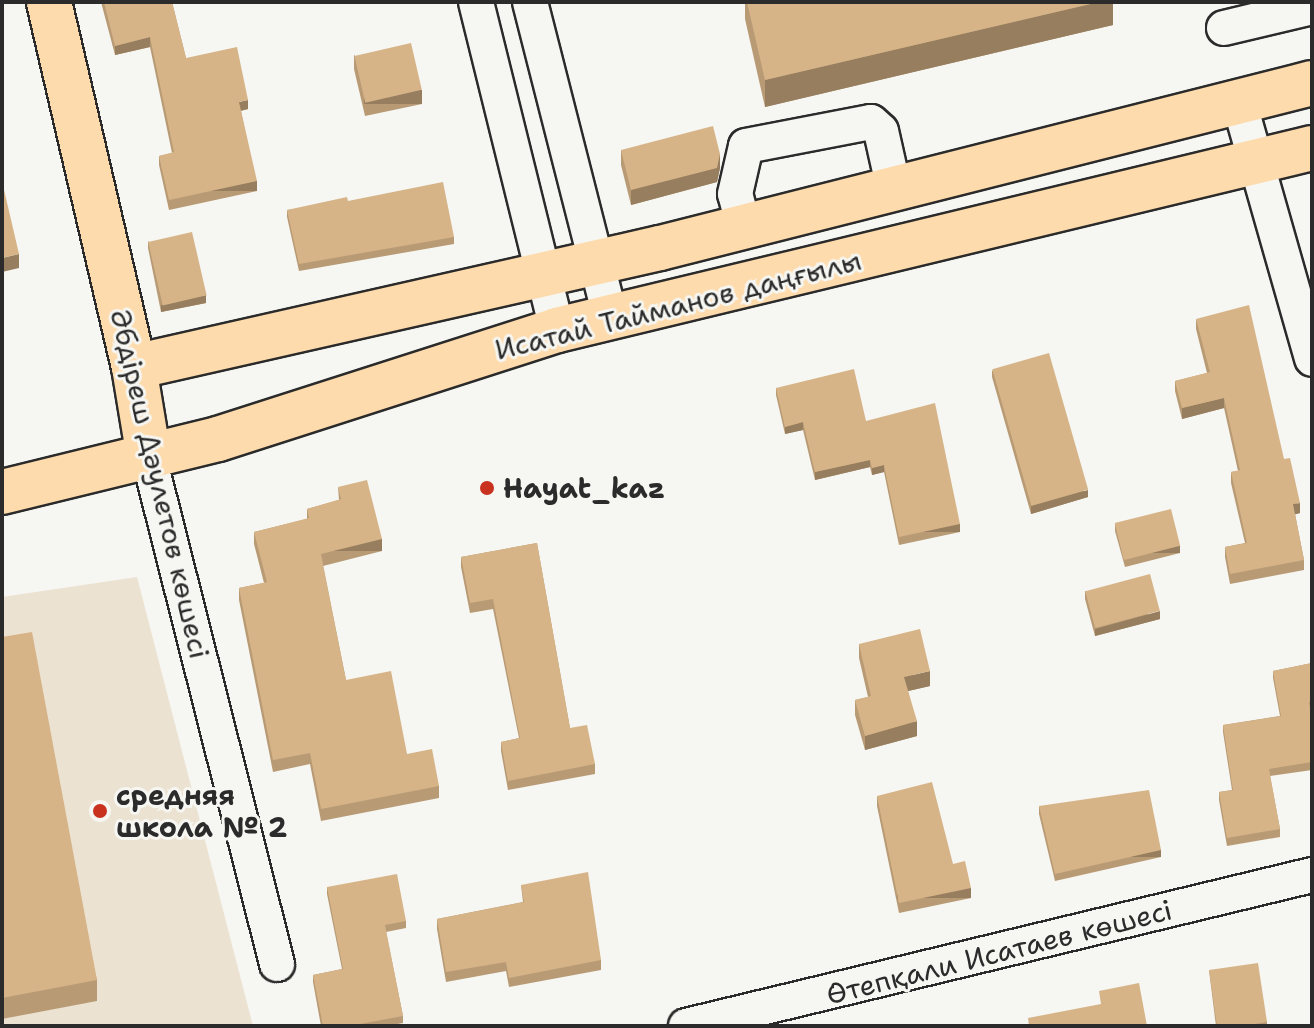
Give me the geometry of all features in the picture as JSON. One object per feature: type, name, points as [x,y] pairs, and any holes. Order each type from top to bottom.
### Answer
[{"type":"main road","name":"Әбдіреш Дәулетов көшесі","points":[[49,2],[134,367],[149,458]]},
{"type":"main road","points":[[134,367],[744,227],[1312,83]]},
{"type":"main road","name":"Исатай Тайманов даңғылы","points":[[2,492],[149,458],[557,330],[1312,148]]},
{"type":"street","points":[[476,2],[557,330]]},
{"type":"street","points":[[530,2],[610,317]]},
{"type":"street","points":[[1224,28],[1312,7]]},
{"type":"street","points":[[1239,102],[1312,359]]},
{"type":"street","points":[[744,227],[735,194],[746,146],[871,122],[881,131],[894,189]]},
{"type":"street","name":"Әбдіреш Дәулетов көшесі","points":[[149,458],[277,964]]},
{"type":"street","name":"Өтепқали Исатаев көшесі","points":[[686,1026],[1312,875]]},
{"type":"shaded area","name":"cредняя школа № 2","points":[[137,577],[253,1026],[2,1026],[2,597]]},
{"type":"building","points":[[104,2],[172,2],[186,58],[237,47],[248,100],[239,102],[257,181],[169,200],[159,156],[174,152],[150,37],[115,46]]},
{"type":"building","points":[[747,2],[1099,2],[765,80]]},
{"type":"building","points":[[411,43],[422,90],[365,103],[354,56]]},
{"type":"building","points":[[713,126],[720,154],[717,168],[631,190],[621,150]]},
{"type":"building","points":[[2,181],[19,254],[2,258]]},
{"type":"building","points":[[443,182],[454,237],[299,264],[287,210]]},
{"type":"building","points":[[192,232],[207,295],[163,305],[148,242]]},
{"type":"building","points":[[1249,305],[1284,459],[1290,458],[1300,503],[1293,504],[1304,560],[1230,574],[1225,547],[1247,543],[1231,472],[1240,470],[1224,398],[1182,408],[1175,381],[1210,372],[1196,319]]},
{"type":"building","points":[[1049,353],[1088,489],[1031,506],[992,369]]},
{"type":"building","points":[[854,369],[866,421],[935,403],[960,524],[899,537],[884,465],[872,468],[870,460],[815,472],[803,422],[785,427],[776,388]]},
{"type":"building","points":[[367,480],[382,539],[321,554],[346,680],[391,671],[407,754],[432,749],[439,786],[321,809],[310,753],[273,760],[239,588],[267,582],[254,532],[309,518],[307,509],[341,499],[338,487]]},
{"type":"building","points":[[1171,509],[1180,546],[1124,560],[1115,523]]},
{"type":"building","points":[[537,543],[570,728],[587,725],[595,764],[508,781],[501,742],[520,738],[493,599],[470,603],[461,557]]},
{"type":"building","points":[[1150,574],[1160,611],[1095,628],[1085,591]]},
{"type":"building","points":[[920,629],[930,671],[904,677],[917,721],[865,736],[855,700],[871,696],[859,644]]},
{"type":"building","points":[[32,632],[97,980],[2,998],[2,637]]},
{"type":"building","points":[[1312,663],[1312,702],[1309,702],[1312,762],[1269,769],[1280,829],[1227,838],[1219,792],[1233,790],[1223,725],[1281,716],[1273,671]]},
{"type":"building","points":[[932,782],[953,864],[965,861],[971,888],[899,903],[877,796]]},
{"type":"building","points":[[1149,790],[1161,850],[1055,874],[1039,806]]},
{"type":"building","points":[[588,872],[601,960],[509,978],[506,962],[446,972],[437,919],[524,902],[521,885]]},
{"type":"building","points":[[397,874],[406,921],[385,925],[403,1016],[349,1026],[323,1026],[313,975],[343,969],[327,887]]},
{"type":"building","points":[[1258,963],[1267,1022],[1217,1026],[1209,970]]},
{"type":"building","points":[[1139,983],[1147,1026],[1029,1026],[1028,1018],[1101,1004],[1099,991]]},
{"type":"place","name":"Hayat_kaz","points":[[487,488]]},
{"type":"place","name":"cредняя школа № 2","points":[[100,811]]}]
